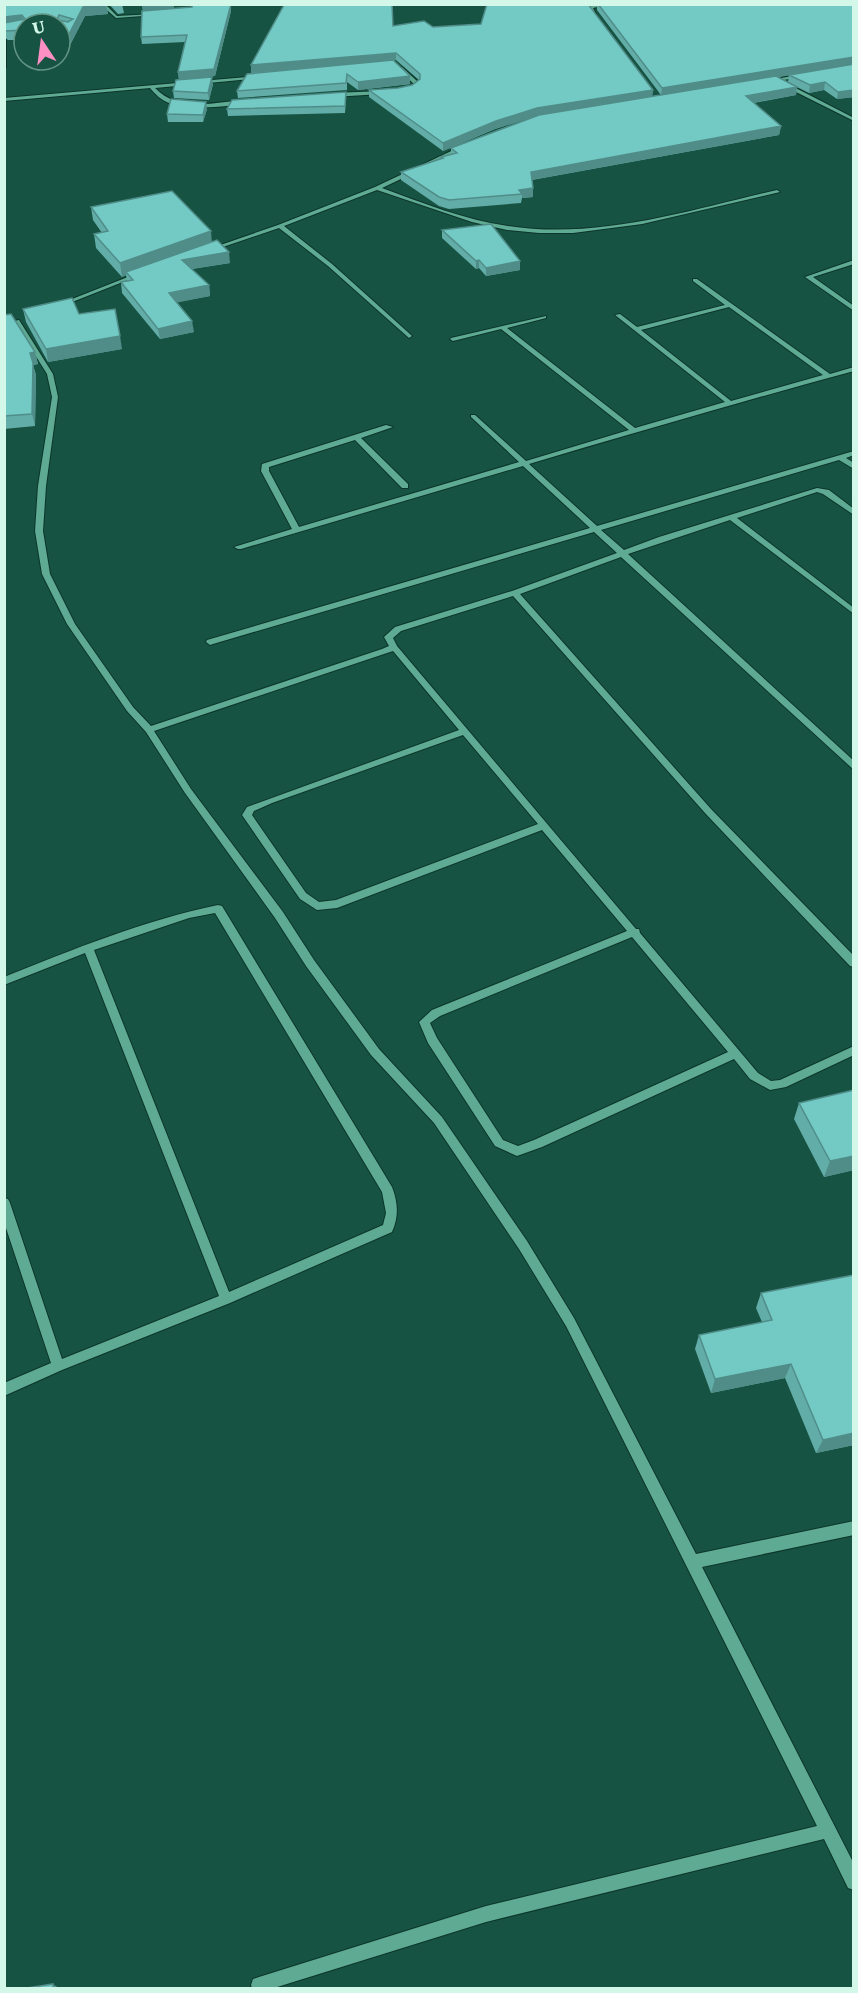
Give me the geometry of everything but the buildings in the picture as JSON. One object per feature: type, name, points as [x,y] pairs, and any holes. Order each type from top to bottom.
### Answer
[{"type":"street","points":[[102,4],[116,17],[160,15]]},
{"type":"street","points":[[600,24],[590,7],[609,4]]},
{"type":"street","points":[[4,39],[4,67]]},
{"type":"street","points":[[395,63],[417,84],[410,89],[399,91]]},
{"type":"street","points":[[765,82],[809,74]]},
{"type":"street","points":[[4,100],[267,76]]},
{"type":"street","points":[[776,80],[854,120]]},
{"type":"street","points":[[152,88],[162,100],[174,104],[249,101]]},
{"type":"street","points":[[330,96],[387,92]]},
{"type":"street","points":[[202,252],[280,226],[377,188],[470,144]]},
{"type":"street","points":[[377,188],[429,207],[507,228],[539,231],[608,228],[777,192]]},
{"type":"street","points":[[280,226],[330,265],[409,336]]},
{"type":"street","points":[[854,261],[808,277],[854,309]]},
{"type":"street","points":[[47,310],[149,271]]},
{"type":"street","points":[[695,280],[830,377]]},
{"type":"street","points":[[636,328],[731,305]]},
{"type":"street","points":[[618,315],[730,403]]},
{"type":"street","points":[[27,317],[14,322],[50,374],[55,398],[42,486],[39,531],[46,574],[71,624],[130,709],[149,730],[188,791],[279,915],[310,963],[375,1053],[438,1120],[523,1245],[570,1322],[854,1882]]},
{"type":"street","points":[[453,339],[544,317]]},
{"type":"street","points":[[502,327],[634,431]]},
{"type":"street","points":[[238,548],[296,529],[854,369]]},
{"type":"street","points":[[473,416],[527,463],[854,767]]},
{"type":"street","points":[[296,529],[265,471],[265,466],[389,427]]},
{"type":"street","points":[[357,438],[405,486]]},
{"type":"street","points":[[210,642],[854,453]]},
{"type":"street","points":[[840,457],[854,467]]},
{"type":"street","points":[[854,513],[826,492],[817,490],[731,517],[515,593],[398,629],[388,637],[543,826],[635,932],[754,1076],[770,1086],[782,1084],[854,1050]]},
{"type":"street","points":[[731,517],[852,610]]},
{"type":"street","points":[[515,593],[708,811],[854,963]]},
{"type":"street","points":[[149,730],[394,647]]},
{"type":"street","points":[[464,731],[269,801],[250,809],[247,815],[303,896],[317,906],[338,904],[543,826]]},
{"type":"street","points":[[4,981],[88,948],[207,909],[221,910],[388,1191],[392,1213],[388,1228],[226,1299],[58,1365],[4,1390]]},
{"type":"street","points":[[635,932],[436,1013],[424,1022],[432,1040],[499,1143],[517,1151],[538,1144],[735,1054]]},
{"type":"street","points":[[88,948],[226,1299]]},
{"type":"street","points":[[4,1203],[58,1365]]},
{"type":"street","points":[[692,1562],[854,1528]]},
{"type":"street","points":[[260,1985],[486,1914],[827,1831]]}]
